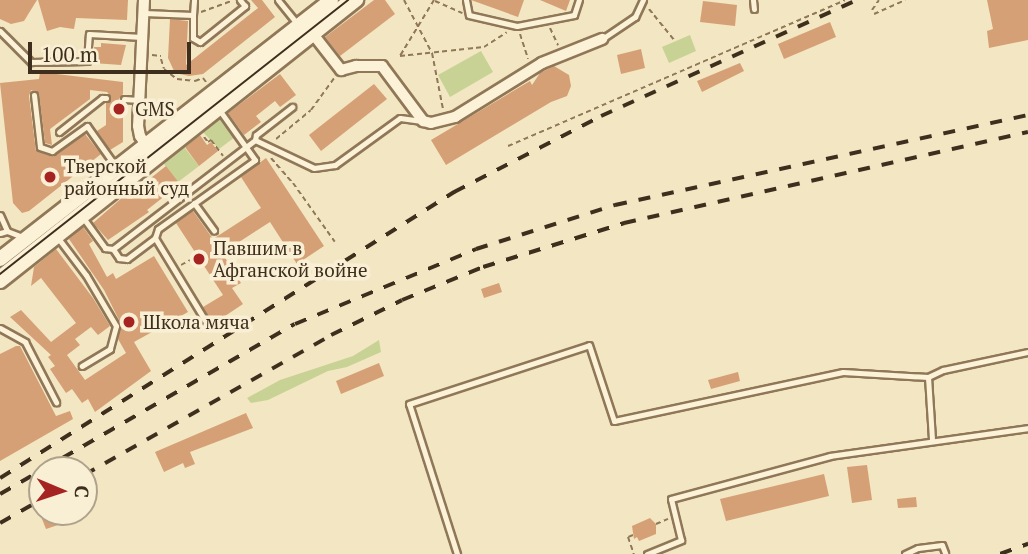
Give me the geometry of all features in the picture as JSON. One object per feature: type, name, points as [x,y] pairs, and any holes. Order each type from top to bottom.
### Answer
[{"type":"main road","points":[[0,281],[81,215],[149,151],[331,0]]},
{"type":"main road","points":[[0,259],[116,167],[149,151],[218,108],[356,0]]},
{"type":"street","points":[[144,0],[138,127],[149,151]]},
{"type":"street","points":[[313,34],[341,71],[356,66],[382,66],[423,121],[445,121],[531,70],[602,39]]},
{"type":"lane","points":[[194,0],[192,38],[200,42],[245,6],[240,0]]},
{"type":"lane","points":[[278,0],[298,26]]},
{"type":"lane","points":[[0,271],[343,0]]},
{"type":"lane","points":[[466,0],[469,15],[517,26],[574,15],[579,0]]},
{"type":"lane","points":[[753,0],[754,9]]},
{"type":"lane","points":[[602,39],[635,17],[644,2]]},
{"type":"lane","points":[[144,13],[193,15]]},
{"type":"lane","points":[[0,31],[31,62],[87,61],[89,34],[142,37]]},
{"type":"lane","points":[[34,95],[40,147],[52,151],[87,126],[116,167]]},
{"type":"lane","points":[[59,132],[102,98],[106,98]]},
{"type":"lane","points":[[124,99],[139,100]]},
{"type":"lane","points":[[81,215],[105,248],[113,249],[255,140],[256,135],[292,107]]},
{"type":"lane","points":[[113,249],[119,258],[127,259],[155,238],[158,229],[255,160],[218,108]]},
{"type":"lane","points":[[255,140],[314,168],[335,165],[400,118],[423,121]]},
{"type":"lane","points":[[194,203],[214,231]]},
{"type":"lane","points":[[0,215],[7,230],[26,238]]},
{"type":"lane","points":[[0,233],[7,230]]},
{"type":"lane","points":[[56,236],[86,275],[116,326],[110,349],[82,366]]},
{"type":"lane","points":[[155,238],[208,325]]},
{"type":"lane","points":[[0,328],[25,342],[56,402]]},
{"type":"lane","points":[[457,554],[409,404],[589,345],[614,421],[843,372],[928,377],[943,370],[1028,352]]},
{"type":"lane","points":[[928,377],[932,439]]},
{"type":"lane","points":[[647,554],[681,540],[671,499],[831,456],[932,439],[1028,428]]},
{"type":"lane","points":[[905,554],[918,548],[942,545],[945,553]]},
{"type":"path","points":[[193,15],[233,0]]},
{"type":"path","points":[[404,0],[432,53],[445,121]]},
{"type":"path","points":[[469,15],[458,13],[434,0],[400,56],[484,47],[517,26],[531,70]]},
{"type":"path","points":[[508,146],[845,0]]},
{"type":"path","points":[[872,10],[879,0]]},
{"type":"path","points":[[874,14],[905,0]]},
{"type":"path","points":[[644,2],[675,41]]},
{"type":"path","points":[[546,21],[563,55]]},
{"type":"path","points":[[149,55],[161,57],[164,69],[177,79],[195,81],[203,78],[207,84]]},
{"type":"path","points":[[267,147],[311,110],[339,71]]},
{"type":"path","points":[[199,131],[227,161]]},
{"type":"path","points":[[255,160],[263,154],[269,156],[293,183],[335,242]]},
{"type":"path","points":[[174,270],[197,256]]},
{"type":"path","points":[[656,524],[675,516]]},
{"type":"path","points":[[633,535],[628,537],[634,554]]},
{"type":"green space","points":[[690,35],[696,51],[669,63],[662,47]]},
{"type":"green space","points":[[481,51],[493,72],[450,97],[438,75]]},
{"type":"green space","points":[[219,117],[235,137],[219,149],[202,131]]},
{"type":"green space","points":[[184,147],[199,166],[178,182],[164,164]]},
{"type":"green space","points":[[379,340],[381,352],[347,367],[328,371],[268,400],[251,403],[247,398],[280,380],[353,356]]},
{"type":"building","points":[[0,0],[37,0],[24,21],[11,24],[0,19]]},
{"type":"building","points":[[38,0],[128,0],[127,20],[76,18],[74,29],[60,27],[47,31]]},
{"type":"building","points":[[251,0],[262,0],[275,17],[203,74],[189,76],[175,73],[168,58],[170,19],[188,21],[186,65],[258,8]]},
{"type":"building","points":[[374,0],[385,0],[395,14],[340,56],[325,37]]},
{"type":"building","points":[[471,0],[524,0],[518,17]]},
{"type":"building","points":[[540,0],[570,0],[566,11]]},
{"type":"building","points":[[987,0],[1028,0],[1028,40],[989,48],[987,31],[993,29]]},
{"type":"building","points":[[703,1],[737,5],[735,26],[700,22]]},
{"type":"building","points":[[830,22],[836,37],[784,59],[778,44]]},
{"type":"building","points":[[101,43],[126,45],[121,65],[93,63],[94,47],[101,47]]},
{"type":"building","points":[[641,49],[645,68],[621,74],[617,55]]},
{"type":"building","points":[[740,63],[744,71],[702,92],[697,81]]},
{"type":"building","points":[[554,66],[569,75],[571,86],[567,96],[551,102],[446,165],[431,140],[530,81],[532,85],[540,73]]},
{"type":"building","points":[[40,72],[123,82],[123,94],[119,99],[123,104],[123,142],[110,150],[97,131],[106,125],[106,103],[111,97],[107,92],[90,90],[90,99],[50,129],[52,145],[45,143],[39,94],[31,90],[29,96],[36,151],[53,156],[85,134],[101,154],[29,211],[22,213],[13,203],[0,83],[39,79]]},
{"type":"building","points":[[280,74],[296,95],[280,107],[275,101],[256,116],[261,122],[244,135],[228,113]]},
{"type":"building","points":[[374,84],[387,99],[321,151],[309,135]]},
{"type":"building","points":[[200,135],[207,145],[211,142],[218,151],[199,166],[185,147]]},
{"type":"building","points":[[266,158],[324,246],[297,264],[270,222],[222,253],[241,283],[232,288],[243,304],[213,324],[203,307],[223,295],[176,223],[193,211],[213,239],[261,208],[241,177]]},
{"type":"building","points":[[166,166],[180,184],[147,210],[149,212],[108,240],[93,223],[131,190],[133,192]]},
{"type":"building","points":[[83,227],[93,241],[89,244],[107,277],[113,273],[116,279],[154,256],[188,312],[134,342],[151,371],[95,412],[88,399],[82,403],[72,389],[66,393],[50,369],[55,366],[48,357],[51,355],[10,317],[21,310],[51,342],[76,323],[41,278],[31,286],[34,267],[56,249],[93,298],[110,326],[98,335],[91,327],[75,339],[80,345],[67,355],[85,380],[126,353],[118,339],[121,324],[104,290],[69,239]]},
{"type":"building","points":[[499,283],[502,292],[484,298],[481,289]]},
{"type":"building","points":[[20,346],[56,416],[70,411],[73,419],[0,461],[0,354]]},
{"type":"building","points":[[379,363],[384,376],[341,394],[336,381]]},
{"type":"building","points":[[738,372],[740,381],[711,389],[708,380]]},
{"type":"building","points":[[246,413],[253,428],[190,452],[195,464],[185,468],[183,463],[164,472],[155,452]]},
{"type":"building","points":[[867,465],[872,500],[852,503],[847,467]]},
{"type":"building","points":[[824,474],[829,496],[726,521],[720,499]]},
{"type":"building","points":[[916,497],[917,507],[898,508],[897,499]]},
{"type":"building","points":[[650,518],[656,524],[656,534],[639,541],[637,537],[634,539],[632,526]]},
{"type":"tram line","points":[[0,274],[348,0]]},
{"type":"railway","points":[[0,478],[454,192],[601,116],[857,0]]},
{"type":"railway","points":[[0,494],[295,324],[476,249],[615,205],[1028,115]]},
{"type":"railway","points":[[98,467],[331,335],[402,300],[483,267],[624,223],[1028,132]]},
{"type":"railway","points":[[0,523],[28,507]]},
{"type":"railway","points":[[1000,554],[1028,544]]},
{"type":"place","name":"GMS","points":[[119,109]]},
{"type":"place","name":"Тверской районный суд","points":[[50,177]]},
{"type":"place","name":"Павшим в Афганской войне","points":[[199,259]]},
{"type":"place","name":"Школа мяча","points":[[129,322]]}]
